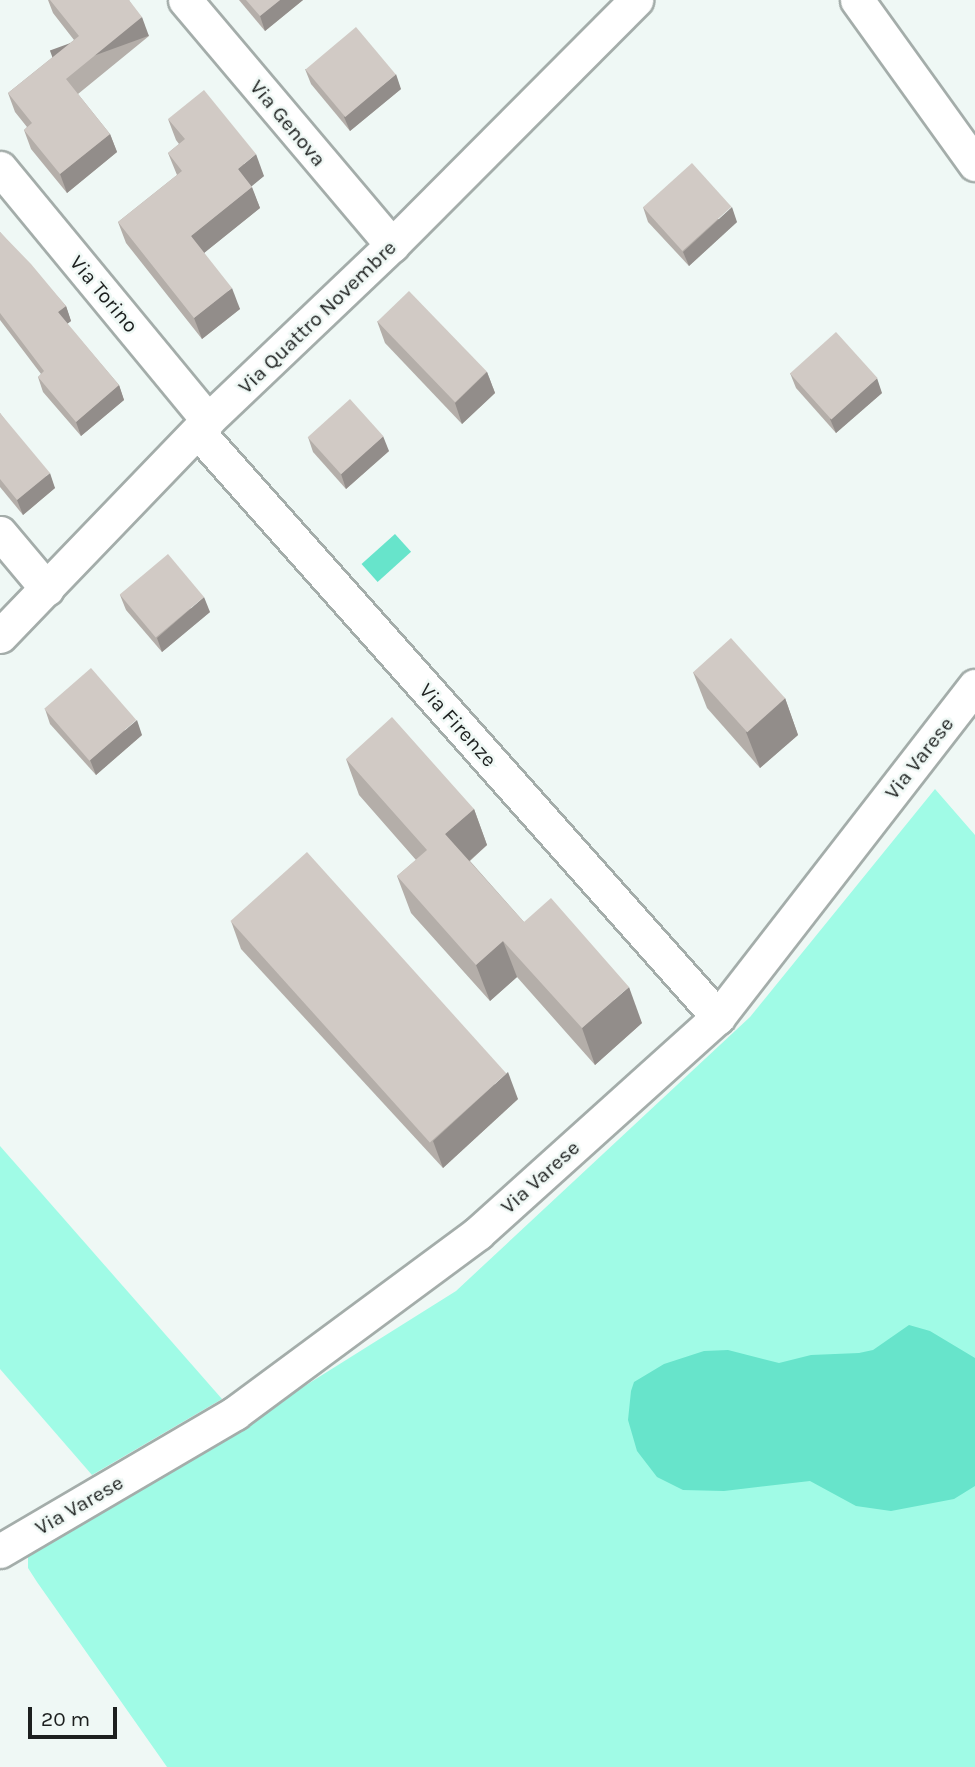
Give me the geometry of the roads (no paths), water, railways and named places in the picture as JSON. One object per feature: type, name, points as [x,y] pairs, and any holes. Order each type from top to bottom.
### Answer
[{"type":"street","name":"Via Genova","points":[[185,0],[392,245]]},
{"type":"street","name":"Via Quattro Novembre","points":[[0,636],[203,426],[392,245],[636,0]]},
{"type":"street","points":[[856,0],[975,164]]},
{"type":"street","name":"Via Torino","points":[[0,168],[203,426]]},
{"type":"street","name":"Via Firenze","points":[[203,426],[718,1017]]},
{"type":"street","points":[[0,533],[47,589]]},
{"type":"street","name":"Via Varese","points":[[0,1552],[235,1413],[445,1258],[718,1017],[975,686]]}]
